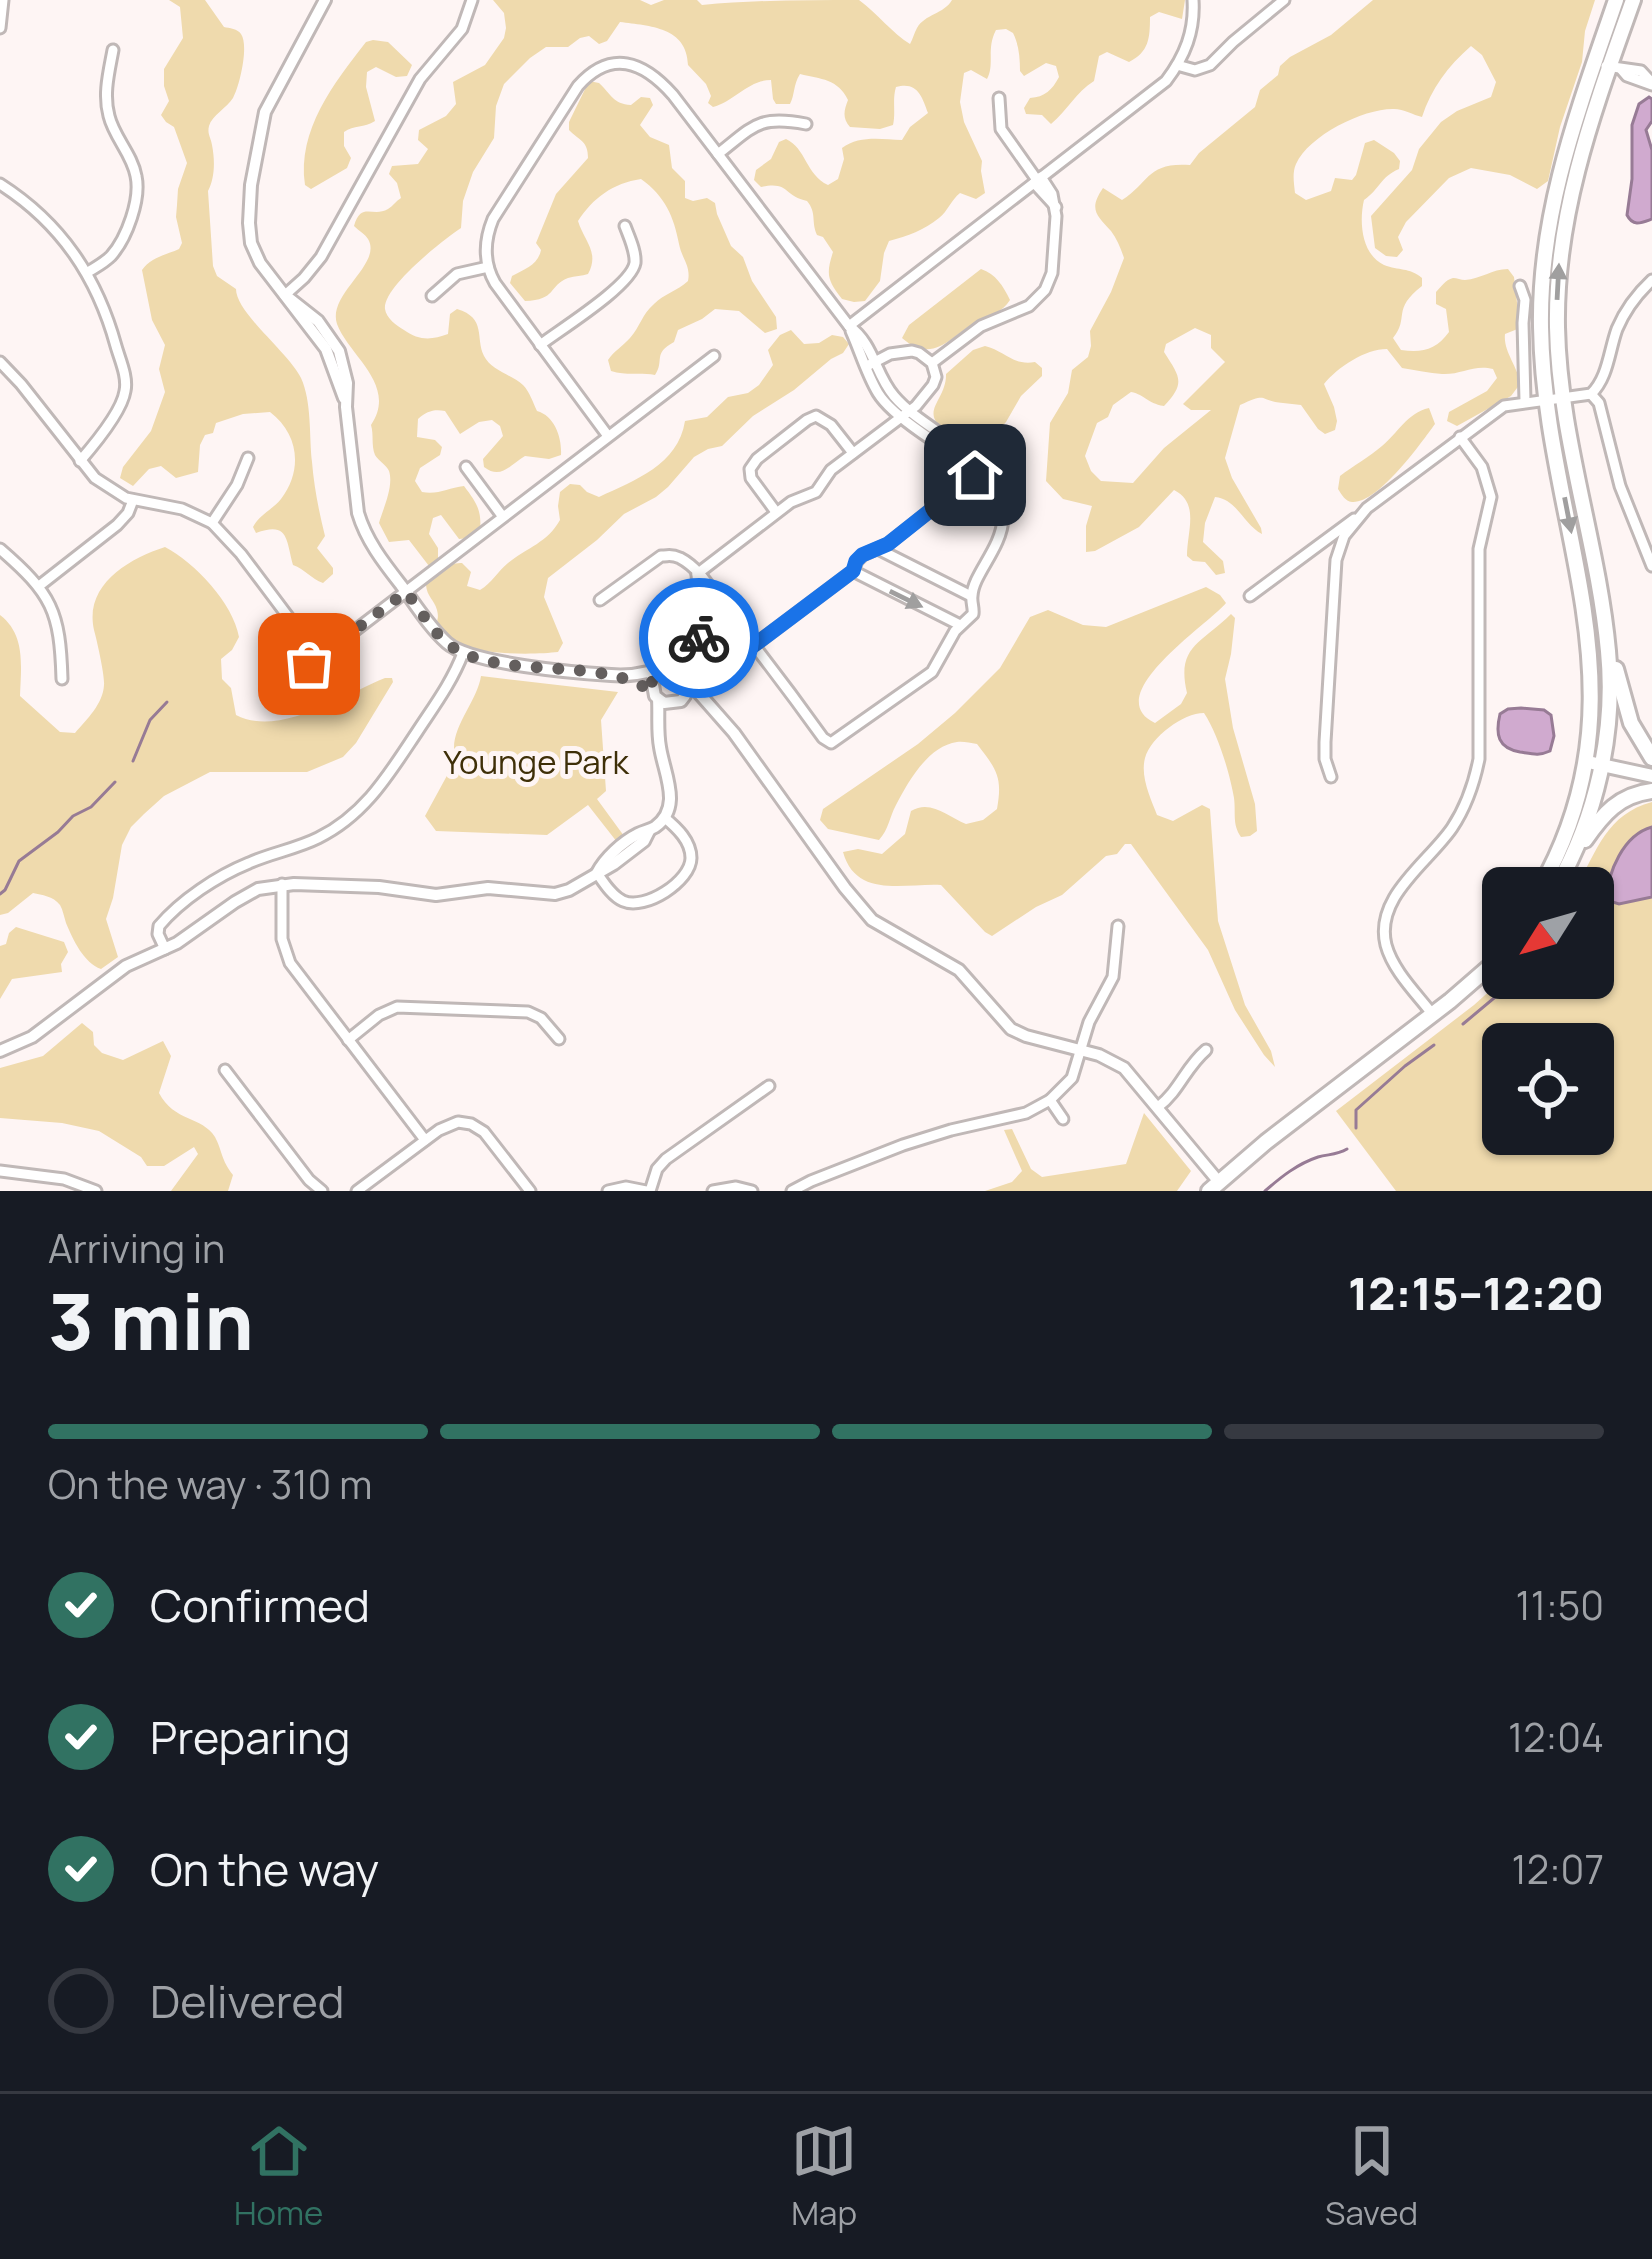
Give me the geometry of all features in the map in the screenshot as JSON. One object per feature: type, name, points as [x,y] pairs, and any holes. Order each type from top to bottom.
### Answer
[{"type":"main road","points":[[1608,66],[1616,0]]},
{"type":"main road","points":[[1633,0],[1560,167],[1545,243],[1540,321],[1606,634],[1631,723],[1652,758]]},
{"type":"main road","points":[[1555,399],[1590,640],[1594,700],[1592,803],[1572,860]]},
{"type":"main road","points":[[1550,867],[1595,763],[1609,704],[1606,634]]},
{"type":"main road","points":[[1595,763],[1652,776]]},
{"type":"main road","points":[[1568,867],[1613,805],[1652,791]]},
{"type":"main road","points":[[1214,1186],[1482,973]]},
{"type":"street","points":[[0,25],[3,0]]},
{"type":"street","points":[[325,0],[265,112],[249,223],[251,243],[265,271],[326,349],[346,407],[362,526],[442,639],[463,653],[614,676],[643,685],[664,703],[717,712]]},
{"type":"street","points":[[285,295],[321,256],[420,79],[462,29],[472,0]]},
{"type":"street","points":[[849,326],[1157,88],[1189,41],[1193,0]]},
{"type":"street","points":[[1177,65],[1195,70],[1210,65],[1285,0]]},
{"type":"street","points":[[88,272],[116,250],[137,189],[133,165],[107,111],[113,50]]},
{"type":"street","points":[[600,600],[661,556],[681,559],[704,577],[720,615],[742,642],[753,646],[831,743],[932,672],[960,625],[974,614],[971,596],[1003,523],[999,494],[982,470],[952,453],[906,414],[890,408],[875,389],[860,334],[849,326],[667,88],[642,69],[623,63],[596,69],[582,81],[494,219],[486,243],[488,266],[500,291],[608,436]]},
{"type":"street","points":[[1608,66],[1641,71],[1652,84]]},
{"type":"street","points":[[932,363],[981,326],[1029,306],[1046,290],[1052,273],[1052,194],[1000,129],[999,98]]},
{"type":"street","points":[[718,154],[764,121],[806,124]]},
{"type":"street","points":[[0,184],[67,242],[88,272],[111,327],[126,386],[124,397],[80,461]]},
{"type":"street","points":[[541,345],[631,273],[635,257],[625,226]]},
{"type":"street","points":[[432,296],[457,274],[488,266]]},
{"type":"street","points":[[1250,596],[1496,410],[1525,401],[1591,394],[1601,382],[1624,314],[1652,280]]},
{"type":"street","points":[[1520,286],[1525,300],[1525,401]]},
{"type":"street","points":[[697,574],[790,502],[816,492],[831,470],[906,414],[936,377],[932,363],[912,351],[871,363]]},
{"type":"street","points":[[270,675],[298,670],[319,658],[714,356]]},
{"type":"street","points":[[0,362],[106,487],[134,500],[182,509],[212,523],[319,658]]},
{"type":"street","points":[[1591,394],[1599,403],[1620,487],[1652,566]]},
{"type":"street","points":[[776,512],[751,478],[757,458],[817,416],[831,424],[853,453]]},
{"type":"street","points":[[1433,1015],[1391,957],[1385,922],[1396,896],[1453,827],[1468,798],[1479,759],[1478,549],[1491,497],[1482,467],[1460,437]]},
{"type":"street","points":[[212,523],[248,458]]},
{"type":"street","points":[[466,467],[503,517]]},
{"type":"street","points":[[753,646],[853,571],[862,555],[878,549],[982,470]]},
{"type":"street","points":[[39,586],[117,525],[134,500]]},
{"type":"street","points":[[1331,777],[1324,742],[1334,576],[1344,536],[1358,516]]},
{"type":"street","points":[[0,549],[39,586],[58,622],[62,679]]},
{"type":"street","points":[[878,549],[971,596]]},
{"type":"street","points":[[853,571],[960,625]]},
{"type":"street","points":[[0,1051],[32,1037],[126,966],[189,936],[258,890],[282,884],[379,887],[436,895],[488,888],[549,895],[569,890],[614,864],[665,818],[671,801],[652,679],[699,623],[720,615]]},
{"type":"street","points":[[659,722],[688,693],[691,651],[720,615]]},
{"type":"street","points":[[165,949],[158,926],[208,886],[249,862],[318,838],[365,805],[443,692],[463,653]]},
{"type":"street","points":[[614,676],[676,665],[717,712],[872,920],[959,970],[1011,1029],[1108,1058],[1124,1068],[1214,1186]]},
{"type":"street","points":[[596,873],[617,898],[632,904],[647,902],[680,880],[692,855],[681,832],[665,818]]},
{"type":"street","points":[[282,884],[281,932],[286,956],[425,1141]]},
{"type":"street","points":[[792,1191],[883,1153],[950,1130],[1026,1113],[1050,1100],[1072,1078],[1089,1022],[1114,977],[1118,926]]},
{"type":"street","points":[[348,1040],[383,1012],[410,1006],[528,1012],[541,1018],[559,1039]]},
{"type":"street","points":[[1158,1107],[1206,1049]]},
{"type":"street","points":[[225,1070],[322,1191]]},
{"type":"street","points":[[608,1191],[626,1186],[648,1191],[667,1159],[769,1086]]},
{"type":"street","points":[[1050,1100],[1063,1119]]},
{"type":"street","points":[[357,1191],[452,1124],[466,1123],[489,1137],[530,1191]]},
{"type":"street","points":[[0,1171],[64,1179],[96,1191]]},
{"type":"street","points":[[712,1191],[736,1187],[752,1191]]},
{"type":"green space","points":[[169,0],[205,0],[224,27],[238,31],[243,39],[236,92],[209,129],[214,163],[208,191],[213,266],[217,276],[236,289],[244,310],[295,368],[305,387],[325,536],[317,548],[333,568],[323,583],[293,565],[280,531],[256,533],[253,527],[281,499],[295,465],[287,431],[270,412],[216,423],[200,445],[198,472],[176,478],[161,466],[149,469],[133,486],[120,478],[151,431],[165,392],[159,369],[165,345],[152,320],[142,270],[182,243],[176,217],[178,189],[187,163],[174,127],[161,115],[169,101],[164,69],[183,38],[180,7]]},
{"type":"green space","points":[[493,0],[640,0],[651,5],[697,0],[702,5],[859,0],[910,44],[920,23],[952,0],[1185,0],[1182,19],[1159,12],[1150,17],[1147,44],[1136,58],[1129,62],[1107,52],[1099,56],[1094,81],[1051,124],[1042,115],[1026,114],[1024,108],[1030,98],[1054,86],[1059,77],[1056,66],[1046,63],[1024,76],[1013,33],[996,30],[987,79],[971,70],[964,73],[960,102],[982,161],[985,193],[976,199],[960,193],[933,222],[889,241],[880,281],[865,301],[854,302],[842,299],[831,282],[833,252],[817,235],[807,201],[782,187],[761,187],[754,180],[756,170],[786,139],[828,185],[838,179],[842,148],[863,139],[902,140],[928,113],[914,88],[896,87],[893,125],[850,127],[844,114],[848,100],[839,88],[800,74],[790,104],[776,104],[771,80],[755,83],[713,107],[708,103],[711,96],[706,84],[688,65],[681,43],[654,27],[620,22],[607,41],[599,44],[589,36],[568,47],[546,47],[530,58],[504,84],[496,106],[494,138],[473,172],[463,201],[461,228],[403,277],[385,309],[398,326],[426,338],[448,334],[450,314],[457,309],[473,318],[484,356],[523,385],[537,411],[553,423],[561,455],[549,459],[525,456],[505,470],[490,471],[483,459],[503,436],[492,420],[460,434],[445,411],[431,411],[418,419],[417,437],[435,440],[442,447],[440,455],[420,468],[415,481],[428,493],[464,486],[480,517],[480,530],[459,539],[441,515],[433,518],[429,534],[438,548],[438,560],[429,566],[409,540],[389,542],[379,523],[390,477],[373,448],[371,425],[379,397],[369,372],[343,336],[336,313],[371,249],[367,237],[354,226],[357,218],[364,212],[388,209],[401,198],[389,174],[392,166],[418,164],[428,149],[418,140],[419,130],[446,116],[456,104],[453,82],[485,65],[504,38],[504,13]]},
{"type":"green space","points":[[1373,0],[1595,0],[1548,181],[1537,189],[1510,175],[1471,168],[1449,178],[1406,222],[1398,237],[1403,250],[1397,257],[1375,248],[1371,216],[1412,170],[1419,149],[1441,122],[1491,97],[1496,82],[1482,55],[1471,46],[1441,78],[1422,117],[1394,109],[1354,118],[1313,143],[1294,171],[1295,193],[1306,200],[1331,191],[1335,178],[1352,180],[1365,143],[1374,140],[1394,153],[1399,169],[1364,200],[1362,217],[1366,245],[1376,260],[1422,278],[1393,338],[1401,350],[1434,346],[1449,332],[1446,309],[1436,304],[1436,292],[1443,284],[1508,269],[1514,277],[1520,328],[1505,334],[1505,341],[1520,384],[1511,396],[1457,426],[1447,421],[1449,412],[1487,391],[1497,378],[1493,369],[1432,373],[1402,368],[1387,349],[1370,352],[1344,365],[1324,384],[1334,407],[1335,430],[1325,434],[1318,429],[1301,405],[1260,398],[1240,405],[1225,458],[1262,534],[1229,502],[1215,497],[1203,542],[1223,561],[1225,573],[1216,575],[1205,562],[1187,556],[1190,510],[1174,490],[1139,527],[1086,552],[1092,506],[1063,499],[1046,481],[1050,423],[1068,393],[1072,370],[1088,357],[1090,331],[1124,258],[1096,212],[1098,196],[1103,188],[1122,200],[1157,170],[1190,165],[1255,107],[1260,90],[1278,75],[1280,66],[1331,35]],"holes":[[[1195,328],[1211,335],[1211,348],[1225,362],[1183,404],[1191,410],[1211,410],[1164,448],[1133,483],[1101,481],[1085,456],[1097,423],[1131,392],[1164,406],[1178,385],[1164,352],[1166,344]]]},
{"type":"green space","points":[[366,42],[388,42],[412,65],[407,76],[396,77],[376,67],[367,72],[375,121],[344,132],[344,146],[351,158],[347,168],[311,189],[305,185],[304,165],[312,126],[342,74]]},
{"type":"green space","points":[[589,81],[599,83],[620,103],[631,105],[641,97],[650,98],[653,105],[640,125],[650,137],[669,145],[672,168],[685,181],[685,198],[707,198],[715,203],[731,246],[743,257],[752,281],[776,317],[777,329],[765,333],[739,311],[715,309],[678,330],[674,342],[661,354],[655,375],[611,371],[608,360],[650,308],[688,281],[671,216],[641,179],[605,193],[578,221],[592,253],[588,274],[568,278],[535,300],[525,301],[510,283],[512,276],[537,259],[541,250],[536,243],[556,194],[588,158],[585,145],[569,130],[569,122]]},
{"type":"green space","points":[[981,269],[1005,290],[1010,300],[1003,308],[933,349],[913,346],[902,338],[909,325]]},
{"type":"green space","points":[[791,330],[804,344],[819,343],[832,335],[849,344],[794,390],[753,416],[722,446],[694,457],[656,497],[624,514],[548,578],[544,597],[563,643],[558,652],[477,649],[448,638],[440,629],[426,585],[438,573],[462,563],[471,572],[467,586],[480,590],[555,528],[560,520],[560,492],[570,484],[580,485],[599,497],[653,469],[674,449],[685,421],[707,417],[728,397],[759,385],[773,365],[768,350]]},
{"type":"green space","points":[[985,346],[1015,360],[1035,362],[1042,376],[1021,396],[998,431],[959,437],[936,422],[935,408],[946,374],[973,350]]},
{"type":"green space","points":[[1429,408],[1435,424],[1398,471],[1362,500],[1346,499],[1338,489],[1340,476],[1382,446],[1415,414]]},
{"type":"green space","points":[[165,547],[211,585],[235,624],[239,637],[221,659],[222,679],[231,688],[236,715],[253,721],[291,718],[385,678],[393,682],[343,757],[307,772],[210,772],[164,796],[144,814],[122,845],[106,919],[118,957],[101,969],[80,950],[60,905],[51,898],[33,893],[0,915],[0,615],[18,642],[20,696],[60,732],[75,733],[103,692],[93,614],[102,587],[124,567]]},
{"type":"green space","points":[[1206,587],[1226,603],[1148,679],[1140,696],[1141,711],[1155,723],[1181,704],[1187,693],[1188,655],[1231,614],[1235,618],[1225,679],[1233,728],[1255,804],[1257,831],[1241,837],[1238,832],[1226,766],[1204,713],[1187,717],[1161,735],[1148,750],[1144,773],[1157,815],[1173,821],[1202,805],[1210,809],[1218,921],[1245,1005],[1275,1067],[1235,1010],[1208,950],[1131,844],[1106,856],[1062,895],[992,936],[941,885],[870,883],[849,867],[843,852],[858,849],[882,854],[905,834],[911,811],[918,808],[932,808],[966,824],[983,820],[997,809],[996,774],[977,744],[947,745],[928,758],[907,786],[879,840],[828,829],[820,820],[823,809],[955,713],[1000,668],[1030,617],[1048,610],[1083,625],[1106,627]]},
{"type":"green space","name":"Younge Park","points":[[481,676],[618,692],[601,720],[606,791],[597,799],[624,836],[617,842],[588,805],[547,835],[436,831],[425,816],[456,759],[458,728]]},
{"type":"green space","points":[[1652,802],[1652,1191],[1396,1191],[1336,1111],[1482,998],[1614,999],[1614,867],[1587,867],[1605,835],[1624,815]]},
{"type":"green space","points":[[16,927],[64,942],[68,952],[62,972],[12,979],[0,999],[0,946]]},
{"type":"green space","points":[[82,1023],[93,1032],[94,1045],[102,1053],[123,1060],[163,1041],[171,1056],[159,1093],[172,1109],[215,1137],[233,1175],[228,1191],[171,1191],[198,1154],[194,1147],[164,1166],[147,1166],[141,1157],[99,1131],[0,1118],[0,1068],[43,1056]]},
{"type":"green space","points":[[1144,1113],[1191,1171],[1177,1191],[985,1191],[1012,1182],[1022,1171],[1004,1130],[1012,1129],[1031,1169],[1042,1177],[1126,1164]]},
{"type":"shaded area","points":[[1649,97],[1652,121],[1646,130],[1652,150],[1652,219],[1638,223],[1627,215],[1632,125],[1639,104]]},
{"type":"shaded area","points":[[1521,708],[1551,715],[1550,751],[1529,753],[1503,744],[1498,734],[1500,714]]},
{"type":"shaded area","points":[[1652,827],[1652,897],[1614,902],[1614,868],[1625,846]]},
{"type":"waterway","points":[[133,761],[150,720],[167,702]]},
{"type":"waterway","points":[[0,894],[19,861],[73,816],[91,807],[115,782]]},
{"type":"waterway","points":[[1463,1024],[1493,999]]},
{"type":"waterway","points":[[1356,1128],[1356,1110],[1434,1045]]},
{"type":"waterway","points":[[1265,1191],[1303,1163],[1347,1149]]},
{"type":"way so far","points":[[309,664],[406,592],[442,639],[463,653],[614,676],[652,692],[652,679],[659,668],[676,665],[689,677],[691,651],[699,638]]},
{"type":"route","points":[[699,638],[721,621],[742,642],[753,646],[853,571],[862,555],[888,544],[975,475]]}]
